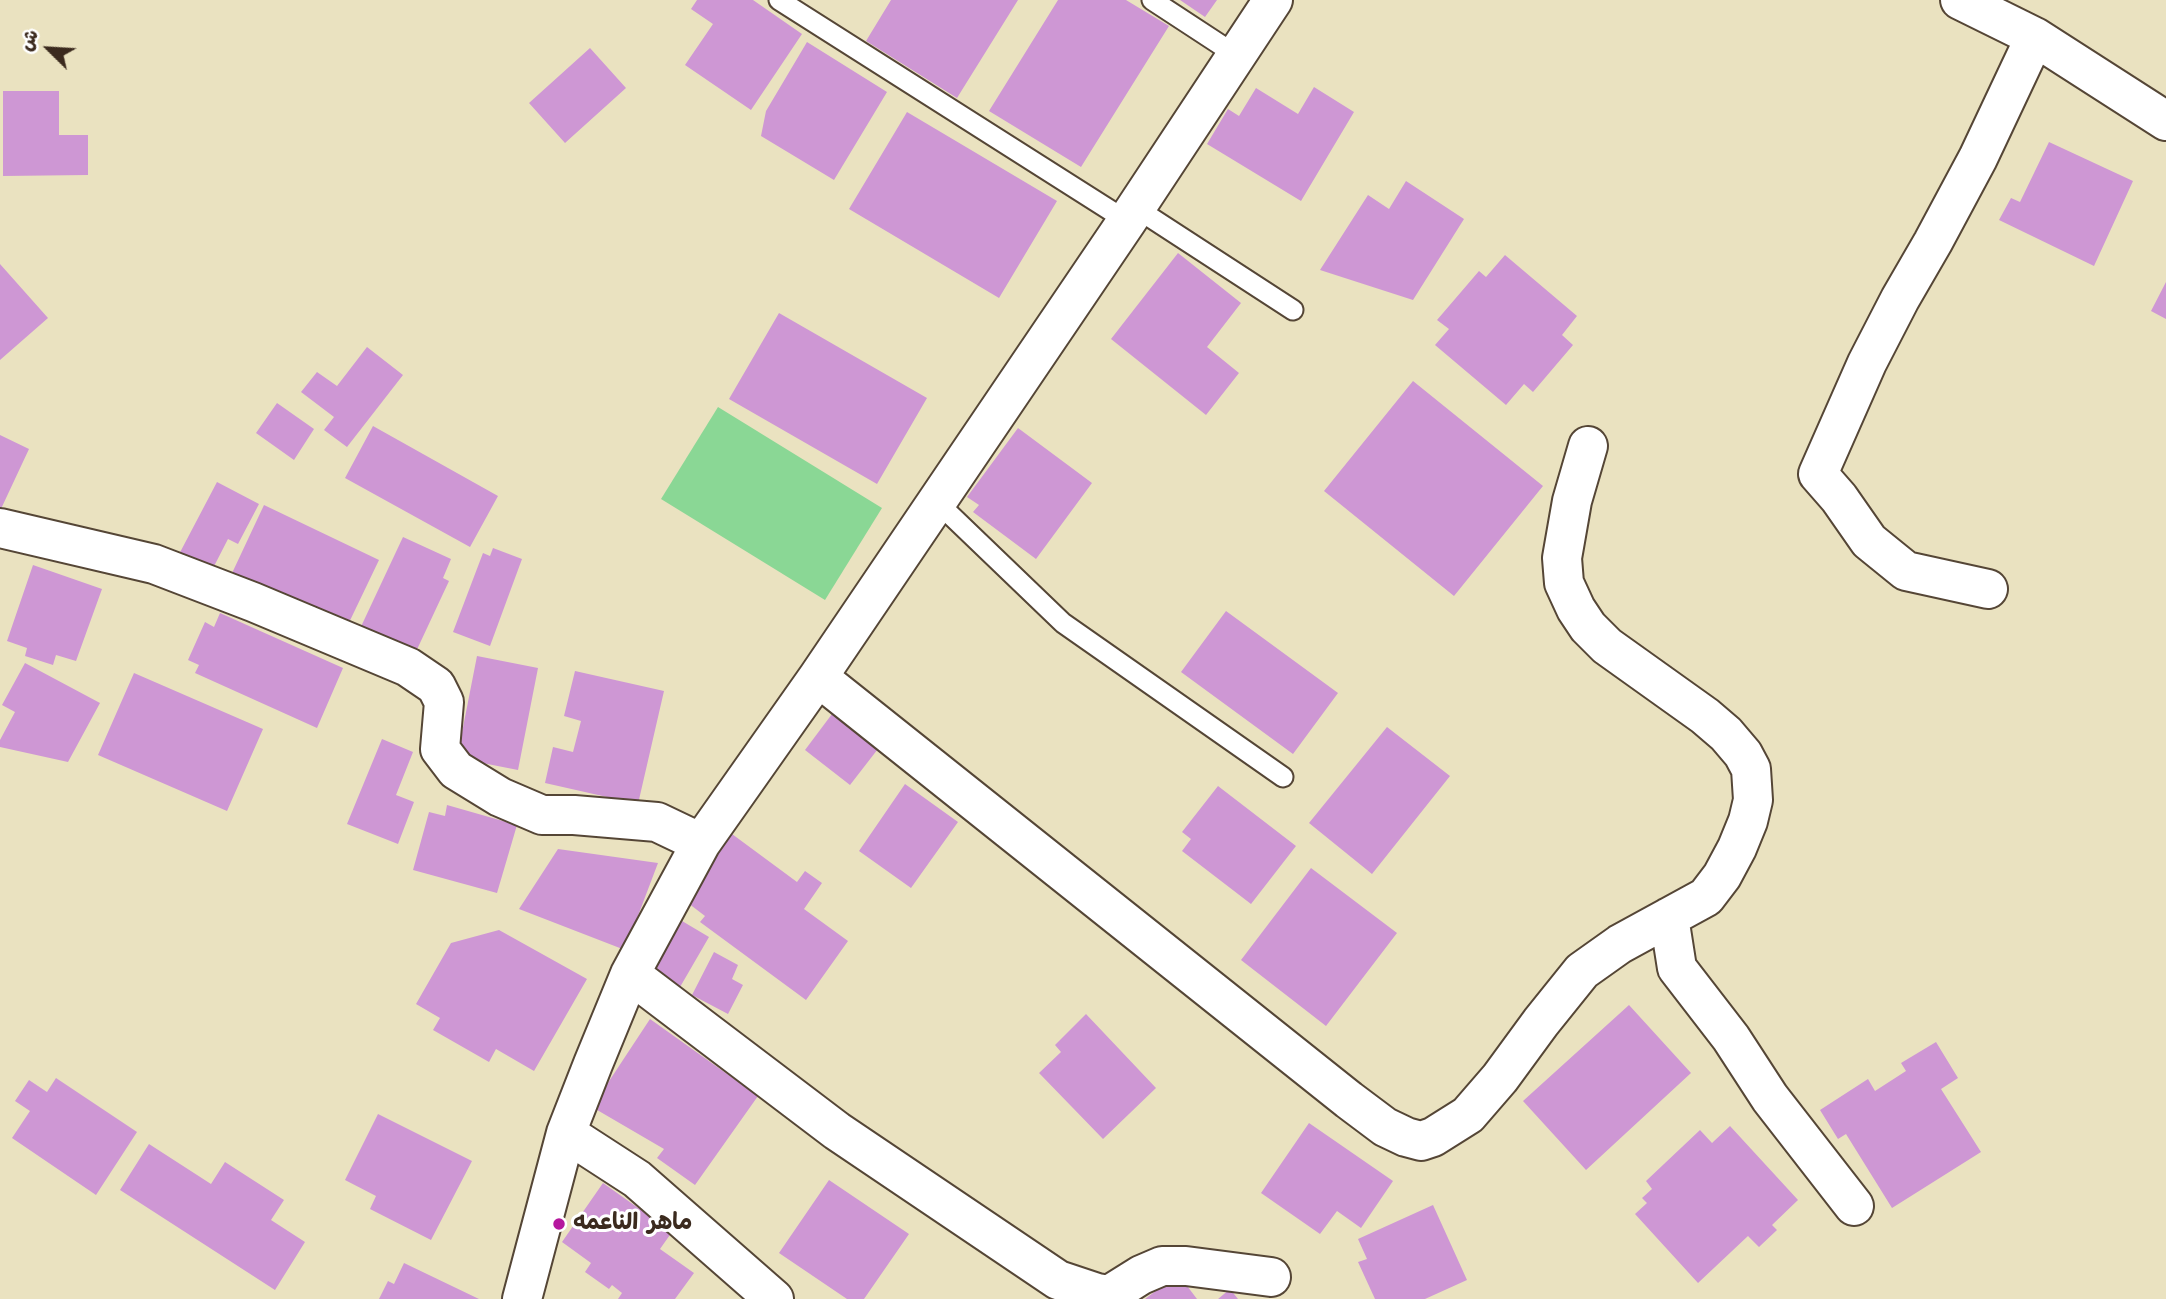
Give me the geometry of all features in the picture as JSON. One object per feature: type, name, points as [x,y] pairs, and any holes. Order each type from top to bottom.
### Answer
[{"type":"street","points":[[522,1299],[566,1133],[630,974],[701,843],[818,677],[1273,0]]},
{"type":"street","points":[[1960,0],[2035,37],[2166,121]]},
{"type":"street","points":[[1988,589],[1906,571],[1869,541],[1839,498],[1818,474],[1867,363],[1899,299],[1978,158],[2035,37]]},
{"type":"street","points":[[818,677],[1319,1077],[1385,1126],[1421,1141],[1433,1137],[1468,1115],[1500,1078],[1582,971],[1620,944],[1706,897],[1732,858],[1748,821],[1753,800],[1751,769],[1743,754],[1726,734],[1705,716],[1607,646],[1588,627],[1564,583],[1562,558],[1572,501],[1588,446]]},
{"type":"street","points":[[0,528],[155,564],[408,667],[436,686],[444,702],[440,749],[456,769],[500,797],[542,815],[657,822],[701,843]]},
{"type":"street","points":[[1669,917],[1676,968],[1731,1038],[1770,1098],[1854,1206]]},
{"type":"street","points":[[630,974],[837,1131],[1058,1280],[1109,1295],[1141,1275],[1162,1266],[1186,1266],[1271,1277]]},
{"type":"street","points":[[566,1133],[637,1179],[774,1299]]},
{"type":"lane","points":[[779,0],[1293,310]]},
{"type":"lane","points":[[1152,0],[1236,55]]},
{"type":"lane","points":[[936,501],[1063,623],[1283,777]]},
{"type":"green space","points":[[718,407],[882,508],[825,600],[661,499]]},
{"type":"building","points":[[697,0],[753,0],[802,34],[751,110],[685,65],[713,24],[691,9]]},
{"type":"building","points":[[891,0],[1018,0],[957,98],[866,41]]},
{"type":"building","points":[[1058,0],[1126,0],[1169,26],[1081,167],[989,111]]},
{"type":"building","points":[[1180,0],[1217,0],[1205,17]]},
{"type":"building","points":[[807,42],[887,92],[834,180],[761,136],[766,111]]},
{"type":"building","points":[[590,48],[626,88],[565,143],[529,103]]},
{"type":"building","points":[[1314,87],[1354,112],[1301,201],[1207,144],[1228,109],[1239,116],[1256,88],[1298,114]]},
{"type":"building","points":[[3,91],[59,91],[59,135],[88,135],[88,175],[3,176]]},
{"type":"building","points":[[907,112],[1057,201],[999,298],[849,209]]},
{"type":"building","points":[[2049,142],[2133,181],[2094,266],[1999,220],[2011,198],[2020,202]]},
{"type":"building","points":[[1406,181],[1464,219],[1413,300],[1320,270],[1368,195],[1389,209]]},
{"type":"building","points":[[1178,253],[1241,303],[1207,347],[1239,373],[1206,415],[1111,339]]},
{"type":"building","points":[[1505,255],[1577,316],[1562,335],[1573,345],[1533,392],[1524,384],[1506,405],[1435,345],[1449,329],[1437,320],[1479,271],[1486,277]]},
{"type":"building","points":[[0,264],[48,318],[0,360]]},
{"type":"building","points":[[2166,282],[2166,319],[2151,311]]},
{"type":"building","points":[[779,313],[927,398],[877,484],[729,399]]},
{"type":"building","points":[[367,347],[403,375],[347,447],[324,430],[334,417],[301,392],[317,372],[337,386]]},
{"type":"building","points":[[1413,381],[1543,486],[1454,596],[1324,491]]},
{"type":"building","points":[[277,403],[314,429],[294,460],[256,433]]},
{"type":"building","points":[[373,426],[498,496],[470,547],[345,478]]},
{"type":"building","points":[[1018,428],[1092,483],[1036,559],[973,512],[979,505],[967,497]]},
{"type":"building","points":[[0,435],[29,449],[0,511]]},
{"type":"building","points":[[217,482],[259,504],[238,544],[228,539],[209,576],[176,560]]},
{"type":"building","points":[[264,505],[379,560],[344,633],[226,586]]},
{"type":"building","points":[[403,537],[451,559],[443,578],[449,581],[413,658],[358,633]]},
{"type":"building","points":[[493,548],[522,559],[490,646],[453,632],[483,553],[490,556]]},
{"type":"building","points":[[33,565],[102,589],[76,661],[56,655],[53,665],[25,656],[27,648],[7,641]]},
{"type":"building","points":[[1226,611],[1338,693],[1293,754],[1181,672]]},
{"type":"building","points":[[220,613],[343,668],[317,728],[195,673],[199,665],[188,660],[205,622],[214,627]]},
{"type":"building","points":[[477,656],[538,668],[518,770],[457,758]]},
{"type":"building","points":[[25,663],[100,703],[68,762],[0,747],[0,740],[15,712],[2,705]]},
{"type":"building","points":[[575,671],[664,691],[638,804],[545,783],[553,747],[573,752],[581,721],[564,716]]},
{"type":"building","points":[[134,673],[263,729],[227,811],[98,755]]},
{"type":"building","points":[[835,710],[881,745],[850,785],[805,750]]},
{"type":"building","points":[[1387,727],[1450,776],[1372,874],[1309,823]]},
{"type":"building","points":[[382,739],[413,752],[396,795],[414,802],[398,844],[347,824]]},
{"type":"building","points":[[905,784],[958,822],[911,888],[859,851]]},
{"type":"building","points":[[1218,786],[1296,846],[1251,904],[1182,851],[1191,839],[1182,832]]},
{"type":"building","points":[[447,805],[517,825],[497,893],[413,870],[429,812],[445,816]]},
{"type":"building","points":[[732,834],[797,882],[805,871],[822,883],[804,909],[848,941],[806,1000],[700,922],[705,916],[684,900]]},
{"type":"building","points":[[558,849],[658,863],[625,950],[519,909]]},
{"type":"building","points":[[1311,868],[1397,933],[1326,1026],[1241,960]]},
{"type":"building","points":[[677,918],[709,937],[676,994],[643,975]]},
{"type":"building","points":[[499,930],[587,979],[534,1071],[496,1049],[489,1062],[433,1030],[440,1018],[416,1004],[451,943]]},
{"type":"building","points":[[714,952],[738,965],[732,979],[743,985],[728,1014],[692,995]]},
{"type":"building","points":[[1629,1005],[1691,1073],[1586,1170],[1523,1101]]},
{"type":"building","points":[[1086,1014],[1156,1088],[1103,1139],[1039,1073],[1061,1052],[1055,1045]]},
{"type":"building","points":[[650,1019],[758,1096],[695,1185],[657,1158],[664,1149],[592,1107]]},
{"type":"building","points":[[1936,1042],[1958,1078],[1941,1089],[1981,1152],[1892,1208],[1846,1134],[1838,1139],[1820,1110],[1868,1079],[1875,1091],[1906,1071],[1901,1063]]},
{"type":"building","points":[[56,1078],[137,1132],[96,1195],[12,1138],[30,1111],[15,1101],[29,1080],[47,1092]]},
{"type":"building","points":[[378,1114],[472,1161],[431,1240],[370,1209],[376,1196],[345,1180]]},
{"type":"building","points":[[1309,1123],[1393,1181],[1361,1228],[1337,1211],[1320,1234],[1261,1193]]},
{"type":"building","points":[[1730,1126],[1798,1200],[1772,1225],[1777,1230],[1759,1247],[1748,1236],[1698,1283],[1635,1214],[1647,1203],[1642,1198],[1652,1189],[1646,1181],[1700,1130],[1712,1143]]},
{"type":"building","points":[[149,1144],[211,1184],[225,1162],[284,1200],[271,1220],[305,1242],[275,1290],[120,1190]]},
{"type":"building","points":[[829,1180],[909,1234],[864,1299],[847,1299],[779,1253]]},
{"type":"building","points":[[603,1183],[672,1232],[660,1249],[694,1273],[675,1299],[618,1299],[622,1293],[612,1285],[609,1289],[585,1272],[591,1263],[562,1242]]},
{"type":"building","points":[[1433,1205],[1467,1280],[1425,1299],[1375,1299],[1358,1262],[1367,1259],[1358,1239]]},
{"type":"building","points":[[404,1263],[479,1299],[379,1299],[388,1281],[394,1284]]},
{"type":"building","points":[[1178,1274],[1197,1299],[1145,1299]]},
{"type":"building","points":[[1230,1289],[1238,1299],[1218,1299]]},
{"type":"place","name":"ماهر الناعمه","points":[[559,1224]]}]
